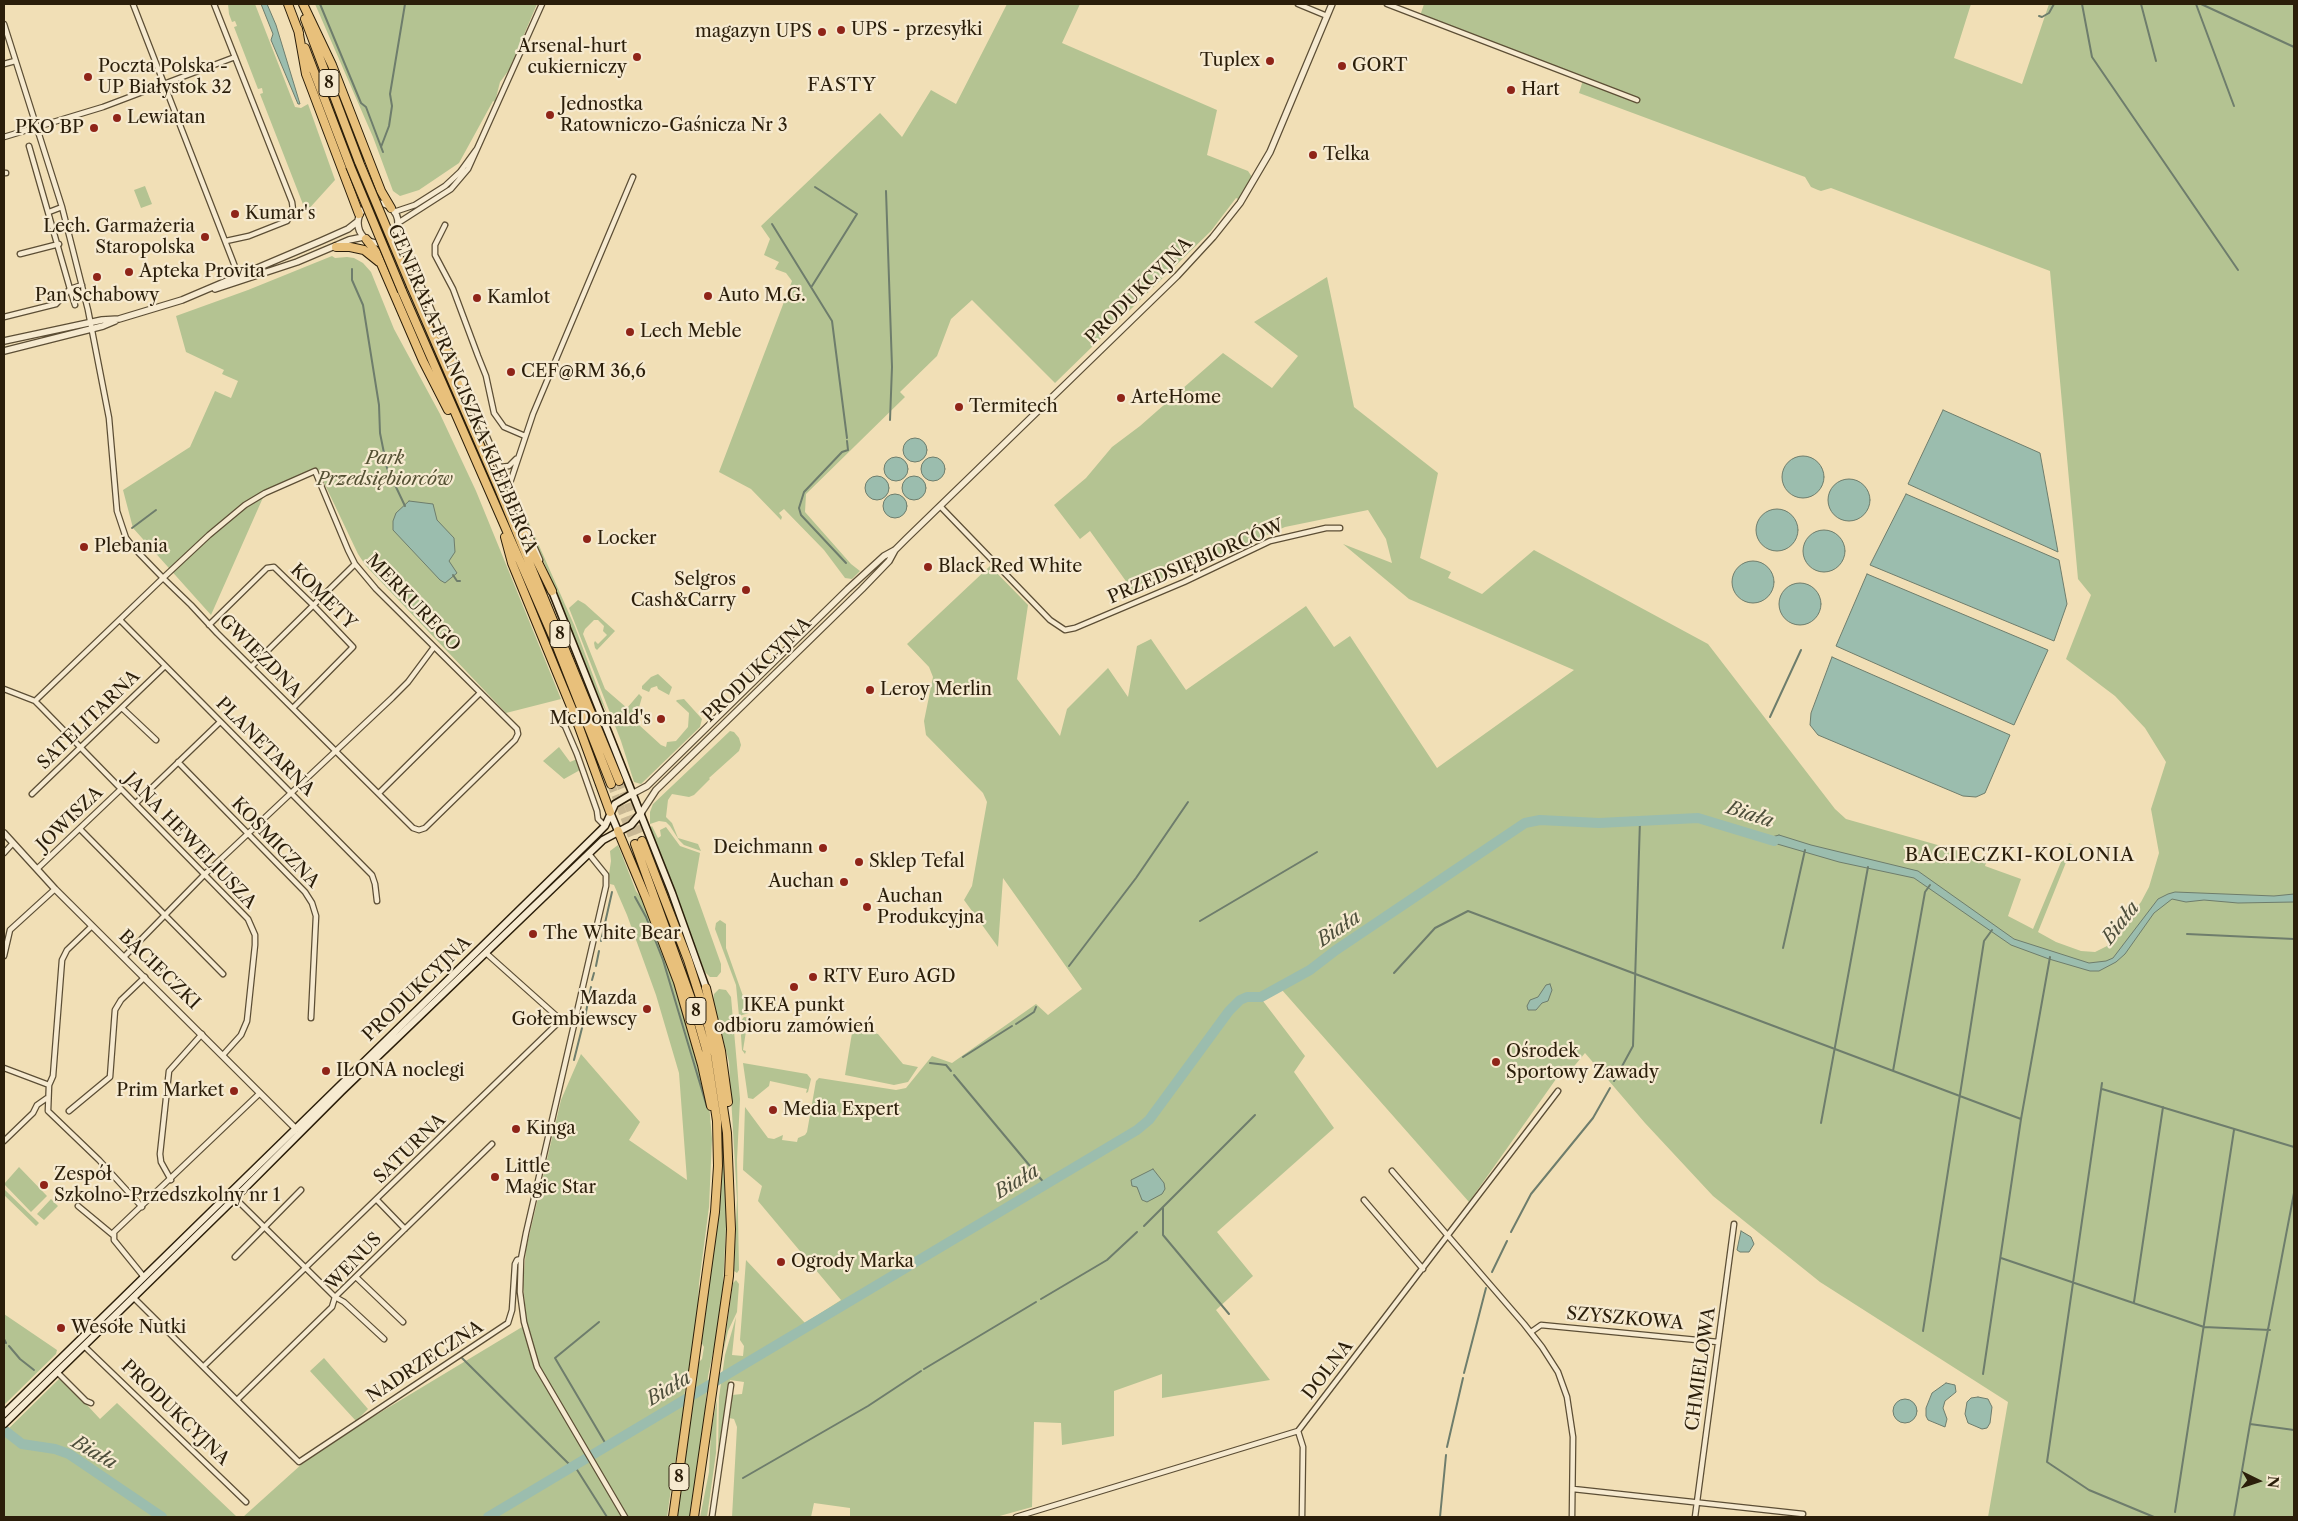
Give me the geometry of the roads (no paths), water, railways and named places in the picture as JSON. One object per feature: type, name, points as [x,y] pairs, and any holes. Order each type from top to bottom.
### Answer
[{"type":"highway","name":"GENERAŁA FRANCISZKA KLEEBERGA","points":[[288,4],[350,166],[402,291],[615,782],[499,489],[410,286],[359,162],[301,4]]},
{"type":"highway","points":[[301,4],[332,65],[381,191],[393,210]]},
{"type":"highway","points":[[298,29],[306,74],[358,218]]},
{"type":"highway","points":[[364,238],[374,248],[423,361],[453,419],[464,433]]},
{"type":"highway","points":[[336,247],[364,250],[380,263]]},
{"type":"highway","points":[[440,331],[471,426]]},
{"type":"highway","points":[[499,489],[552,592]]},
{"type":"highway","points":[[497,511],[512,563],[576,719],[610,812]]},
{"type":"highway","points":[[618,831],[666,948],[693,1033],[711,1102],[717,1187]]},
{"type":"highway","name":"8","points":[[674,1517],[717,1187],[718,1121],[706,1049],[679,960],[638,843],[688,960],[705,1013],[723,1096],[729,1158],[731,1229],[729,1276],[694,1517]]},
{"type":"highway","points":[[706,988],[727,1085],[730,1125],[729,1158]]},
{"type":"main road","points":[[552,592],[640,813],[706,988]]},
{"type":"main road","points":[[618,831],[610,812],[615,804],[632,794]]},
{"type":"main road","name":"PRODUKCYJNA","points":[[4,1414],[605,826],[610,812]]},
{"type":"main road","name":"PRODUKCYJNA","points":[[5,1423],[342,1091],[527,913],[603,840],[631,825],[640,813]]},
{"type":"main road","points":[[522,907],[527,913]]},
{"type":"main road","points":[[295,1128],[301,1133]]},
{"type":"main road","points":[[230,1193],[235,1198]]},
{"type":"street","points":[[133,4],[240,278]]},
{"type":"street","points":[[214,4],[292,202],[293,210],[287,220],[248,236],[226,241]]},
{"type":"street","points":[[398,223],[451,189],[468,169],[542,4]]},
{"type":"street","points":[[1298,4],[1327,16]]},
{"type":"street","name":"PRODUKCYJNA","points":[[640,813],[656,790],[889,561],[896,550],[940,506],[1177,276],[1214,237],[1240,203],[1270,152],[1332,4]]},
{"type":"street","points":[[1387,4],[1637,100]]},
{"type":"street","name":"GWIEZDNA","points":[[4,24],[62,207],[92,326],[109,418],[119,521],[126,538],[209,625],[413,828],[419,830],[425,828],[515,740],[518,734]]},
{"type":"street","points":[[4,137],[103,107],[235,57]]},
{"type":"street","points":[[4,64],[15,61]]},
{"type":"street","points":[[393,210],[424,200],[445,186],[460,172],[479,145]]},
{"type":"street","points":[[29,146],[59,244],[75,305]]},
{"type":"street","points":[[509,486],[525,436],[633,178]]},
{"type":"street","points":[[4,352],[119,319],[207,291],[240,278],[343,231],[371,204],[382,203],[393,210],[398,223],[396,230],[386,242],[376,243],[364,238],[359,232],[358,218]]},
{"type":"street","points":[[49,212],[62,207]]},
{"type":"street","points":[[445,225],[435,245],[435,255],[453,290],[486,376],[494,413],[504,427],[525,436]]},
{"type":"street","points":[[396,230],[534,542],[552,592]]},
{"type":"street","points":[[240,278],[336,247],[349,240],[364,238]]},
{"type":"street","points":[[20,254],[59,244]]},
{"type":"street","points":[[4,318],[56,304],[70,289],[82,286]]},
{"type":"street","points":[[4,341],[92,326]]},
{"type":"street","points":[[501,467],[508,466],[517,458]]},
{"type":"street","name":"MERKUREGO","points":[[164,578],[245,505],[265,493],[315,471],[355,564],[376,589],[517,729],[518,734]]},
{"type":"street","name":"PRZEDSIĘBIORCÓW","points":[[940,506],[1050,620],[1064,630],[1075,628],[1184,582],[1270,541],[1326,528],[1340,528]]},
{"type":"street","name":"PRODUKCYJNA","points":[[632,794],[647,786],[848,589],[884,556],[896,550]]},
{"type":"street","points":[[252,666],[355,564]]},
{"type":"street","name":"KOMETY","points":[[209,625],[267,568],[274,567],[313,605],[353,647],[293,708]]},
{"type":"street","points":[[35,701],[164,578]]},
{"type":"street","points":[[848,589],[854,596]]},
{"type":"street","name":"PLANETARNA","points":[[120,620],[372,874],[377,901]]},
{"type":"street","points":[[124,957],[165,918],[204,876],[337,752],[408,682],[434,647]]},
{"type":"street","name":"SATELITARNA","points":[[32,794],[165,666]]},
{"type":"street","name":"JANA HEWELIUSZA","points":[[4,689],[35,701],[248,919],[254,935],[247,1021],[240,1035],[223,1054]]},
{"type":"street","points":[[379,793],[480,693]]},
{"type":"street","points":[[122,708],[156,740]]},
{"type":"street","points":[[136,804],[220,722]]},
{"type":"street","points":[[560,722],[565,726],[578,754],[597,811],[598,821],[605,826]]},
{"type":"street","name":"KOSMICZNA","points":[[178,762],[305,892],[312,903],[316,916],[311,1018]]},
{"type":"street","name":"JOWISZA","points":[[37,869],[121,789]]},
{"type":"street","points":[[80,829],[165,918],[223,974]]},
{"type":"street","name":"BACIECZKI","points":[[4,833],[55,889],[223,1054],[295,1128]]},
{"type":"street","points":[[4,852],[13,843]]},
{"type":"street","points":[[589,854],[606,875],[607,883],[522,1259],[521,1308],[534,1358],[551,1393],[625,1517]]},
{"type":"street","points":[[4,956],[10,930],[55,889]]},
{"type":"street","points":[[92,926],[67,950],[62,960],[53,1076],[47,1098],[48,1110],[100,1160],[142,1207]]},
{"type":"street","points":[[486,953],[561,1020],[574,1025]]},
{"type":"street","points":[[69,1111],[110,1077],[115,1010],[121,1000],[144,978]]},
{"type":"street","name":"SATURNA","points":[[204,1366],[561,1020]]},
{"type":"street","points":[[171,1180],[161,1162],[160,1154],[169,1071],[202,1034]]},
{"type":"street","points":[[4,1068],[49,1085]]},
{"type":"street","name":"DOLNA","points":[[1298,1431],[1558,1091]]},
{"type":"street","points":[[113,1236],[117,1229],[171,1180],[260,1092]]},
{"type":"street","points":[[4,1141],[33,1112],[37,1105],[47,1098]]},
{"type":"street","name":"WENUS","points":[[237,1400],[332,1306],[335,1297],[492,1144]]},
{"type":"street","points":[[1392,1171],[1530,1332],[1551,1360],[1567,1397],[1573,1437],[1572,1517]]},
{"type":"street","points":[[235,1257],[301,1190]]},
{"type":"street","points":[[235,1198],[335,1297],[384,1340]]},
{"type":"street","points":[[377,1200],[405,1229]]},
{"type":"street","points":[[1364,1200],[1423,1269]]},
{"type":"street","points":[[78,1206],[113,1236],[120,1249],[144,1277]]},
{"type":"street","name":"CHMIELOWA","points":[[1695,1517],[1734,1224]]},
{"type":"street","name":"NADRZECZNA","points":[[237,1400],[299,1462],[508,1323],[512,1310],[515,1264],[517,1260],[522,1259]]},
{"type":"street","points":[[356,1277],[403,1322]]},
{"type":"street","points":[[133,1298],[237,1400]]},
{"type":"street","name":"SZYSZKOWA","points":[[1530,1332],[1541,1325],[1718,1342]]},
{"type":"street","name":"PRODUKCYJNA","points":[[84,1346],[246,1502]]},
{"type":"street","points":[[57,1372],[86,1401],[91,1403]]},
{"type":"street","points":[[712,1517],[731,1385]]},
{"type":"street","points":[[1016,1517],[1298,1431],[1303,1447],[1302,1517]]},
{"type":"street","points":[[1572,1489],[1803,1514]]},
{"type":"waterway","points":[[320,4],[361,103],[366,107],[383,152]]},
{"type":"waterway","points":[[381,147],[389,126],[392,106],[390,94],[405,4]]},
{"type":"waterway","points":[[2039,16],[2042,17],[2049,13],[2054,4]]},
{"type":"waterway","points":[[2082,4],[2092,57],[2238,270]]},
{"type":"waterway","points":[[2141,4],[2156,61]]},
{"type":"waterway","points":[[2196,4],[2234,106]]},
{"type":"waterway","points":[[2201,4],[2294,47]]},
{"type":"waterway","points":[[812,286],[857,214],[815,187]]},
{"type":"waterway","points":[[886,191],[892,367],[890,420]]},
{"type":"waterway","points":[[772,224],[832,321],[847,438]]},
{"type":"waterway","points":[[352,269],[352,280],[363,305],[379,405],[380,433],[387,468],[405,506]]},
{"type":"waterway","points":[[846,563],[801,515],[799,508],[804,492],[842,452],[848,450],[847,441]]},
{"type":"waterway","points":[[132,528],[156,510]]},
{"type":"waterway","points":[[453,575],[457,581],[460,581]]},
{"type":"waterway","points":[[1770,717],[1801,650]]},
{"type":"waterway","points":[[1069,966],[1136,878],[1188,802]]},
{"type":"waterway","name":"Biała","points":[[488,1517],[1137,1130],[1149,1120],[1229,1011],[1240,1000],[1247,997],[1261,997],[1310,970],[1336,950],[1525,823],[1540,820],[1599,823],[1698,818],[1774,841]]},
{"type":"waterway","points":[[1614,1081],[1633,1046],[1640,820]]},
{"type":"waterway","points":[[1783,948],[1805,850]]},
{"type":"waterway","points":[[1200,921],[1317,852]]},
{"type":"waterway","points":[[1821,1123],[1868,867]]},
{"type":"waterway","points":[[1893,1071],[1925,892],[1930,885]]},
{"type":"waterway","points":[[601,941],[612,892]]},
{"type":"waterway","points":[[635,897],[646,917],[663,960],[707,1107]]},
{"type":"waterway","points":[[1394,973],[1435,928],[1468,911],[2021,1119]]},
{"type":"waterway","points":[[1923,1331],[1984,941],[1992,930]]},
{"type":"waterway","points":[[2187,934],[2294,939]]},
{"type":"waterway","points":[[596,966],[599,951]]},
{"type":"waterway","points":[[1983,1374],[2021,1119],[2050,957]]},
{"type":"waterway","points":[[592,980],[594,973]]},
{"type":"waterway","points":[[585,1017],[591,987]]},
{"type":"waterway","points":[[1016,1024],[1034,1012],[1036,1007]]},
{"type":"waterway","points":[[963,1057],[1012,1026]]},
{"type":"waterway","points":[[574,1060],[582,1028]]},
{"type":"waterway","points":[[930,1063],[946,1065],[951,1071]]},
{"type":"waterway","points":[[954,1075],[1045,1184]]},
{"type":"waterway","points":[[2102,1083],[2047,1462],[2089,1490],[2154,1517]]},
{"type":"waterway","points":[[1511,1232],[1531,1194],[1593,1118],[1610,1088]]},
{"type":"waterway","points":[[2102,1089],[2294,1147]]},
{"type":"waterway","points":[[2134,1302],[2163,1107]]},
{"type":"waterway","points":[[1144,1226],[1255,1115]]},
{"type":"waterway","points":[[2175,1512],[2234,1130]]},
{"type":"waterway","points":[[2250,1424],[2294,1193]]},
{"type":"waterway","points":[[1163,1208],[1163,1235],[1229,1314]]},
{"type":"waterway","points":[[1041,1299],[1107,1260],[1137,1232]]},
{"type":"waterway","points":[[1492,1272],[1507,1241]]},
{"type":"waterway","points":[[2001,1258],[2204,1327],[2270,1330]]},
{"type":"waterway","points":[[1464,1373],[1486,1288]]},
{"type":"waterway","points":[[924,1369],[1036,1302]]},
{"type":"waterway","points":[[599,1322],[555,1358],[607,1446]]},
{"type":"waterway","points":[[4,1339],[6,1343]]},
{"type":"waterway","points":[[9,1346],[20,1359],[34,1370]]},
{"type":"waterway","points":[[462,1358],[572,1467]]},
{"type":"waterway","points":[[743,1478],[868,1406],[921,1371]]},
{"type":"waterway","points":[[1447,1447],[1463,1378]]},
{"type":"waterway","points":[[2234,1517],[2250,1424],[2294,1430]]},
{"type":"waterway","name":"Biała","points":[[4,1430],[22,1444],[55,1449],[69,1454],[162,1517]]},
{"type":"waterway","points":[[1440,1517],[1446,1455]]},
{"type":"waterway","points":[[574,1465],[607,1517]]},
{"type":"tunnel","points":[[619,781],[642,841]]},
{"type":"tunnel","points":[[611,784],[635,844]]},
{"type":"place","name":"UPS - przesyłki","points":[[841,30]]},
{"type":"place","name":"magazyn UPS","points":[[822,32]]},
{"type":"place","name":"Arsenal-hurt cukierniczy","points":[[637,57]]},
{"type":"place","name":"Tuplex","points":[[1270,61]]},
{"type":"place","name":"GORT","points":[[1342,66]]},
{"type":"place","name":"Poczta Polska - UP Białystok 32","points":[[88,77]]},
{"type":"place","name":"Hart","points":[[1511,90]]},
{"type":"place","name":"Jednostka Ratowniczo-Gaśnicza Nr 3","points":[[550,115]]},
{"type":"place","name":"Lewiatan","points":[[117,118]]},
{"type":"place","name":"PKO BP","points":[[94,128]]},
{"type":"place","name":"Telka","points":[[1313,155]]},
{"type":"place","name":"Kumar's","points":[[235,214]]},
{"type":"place","name":"Lech. Garmażeria Staropolska","points":[[205,237]]},
{"type":"place","name":"Apteka Provita","points":[[129,272]]},
{"type":"place","name":"Pan Schabowy","points":[[97,277]]},
{"type":"place","name":"Auto M.G.","points":[[708,296]]},
{"type":"place","name":"Kamlot","points":[[477,298]]},
{"type":"place","name":"Lech Meble","points":[[630,332]]},
{"type":"place","name":"CEF@RM 36,6","points":[[511,372]]},
{"type":"place","name":"ArteHome","points":[[1121,398]]},
{"type":"place","name":"Termitech","points":[[959,407]]},
{"type":"place","name":"Locker","points":[[587,539]]},
{"type":"place","name":"Plebania","points":[[84,547]]},
{"type":"place","name":"Black Red White","points":[[928,567]]},
{"type":"place","name":"Selgros Cash&Carry","points":[[746,590]]},
{"type":"place","name":"Leroy Merlin","points":[[870,690]]},
{"type":"place","name":"McDonald's","points":[[661,719]]},
{"type":"place","name":"Deichmann","points":[[823,848]]},
{"type":"place","name":"Sklep Tefal","points":[[859,862]]},
{"type":"place","name":"Auchan","points":[[844,882]]},
{"type":"place","name":"Auchan Produkcyjna","points":[[867,907]]},
{"type":"place","name":"The White Bear","points":[[533,934]]},
{"type":"place","name":"RTV Euro AGD","points":[[813,977]]},
{"type":"place","name":"IKEA punkt odbioru zamówień","points":[[794,987]]},
{"type":"place","name":"Mazda Gołembiewscy","points":[[647,1009]]},
{"type":"place","name":"Ośrodek Sportowy Zawady","points":[[1496,1062]]},
{"type":"place","name":"ILONA noclegi","points":[[326,1071]]},
{"type":"place","name":"Prim Market","points":[[234,1091]]},
{"type":"place","name":"Media Expert","points":[[773,1110]]},
{"type":"place","name":"Kinga","points":[[516,1129]]},
{"type":"place","name":"Little Magic Star","points":[[495,1177]]},
{"type":"place","name":"Zespół Szkolno-Przedszkolny nr 1","points":[[44,1185]]},
{"type":"place","name":"Ogrody Marka","points":[[781,1262]]},
{"type":"place","name":"Wesołe Nutki","points":[[61,1328]]},
{"type":"district","name":"FASTY","points":[[842,86]]},
{"type":"district","name":"BACIECZKI-KOLONIA","points":[[2020,856]]},
{"type":"park label","name":"Park Przedsiębiorców","points":[[385,469]]}]
